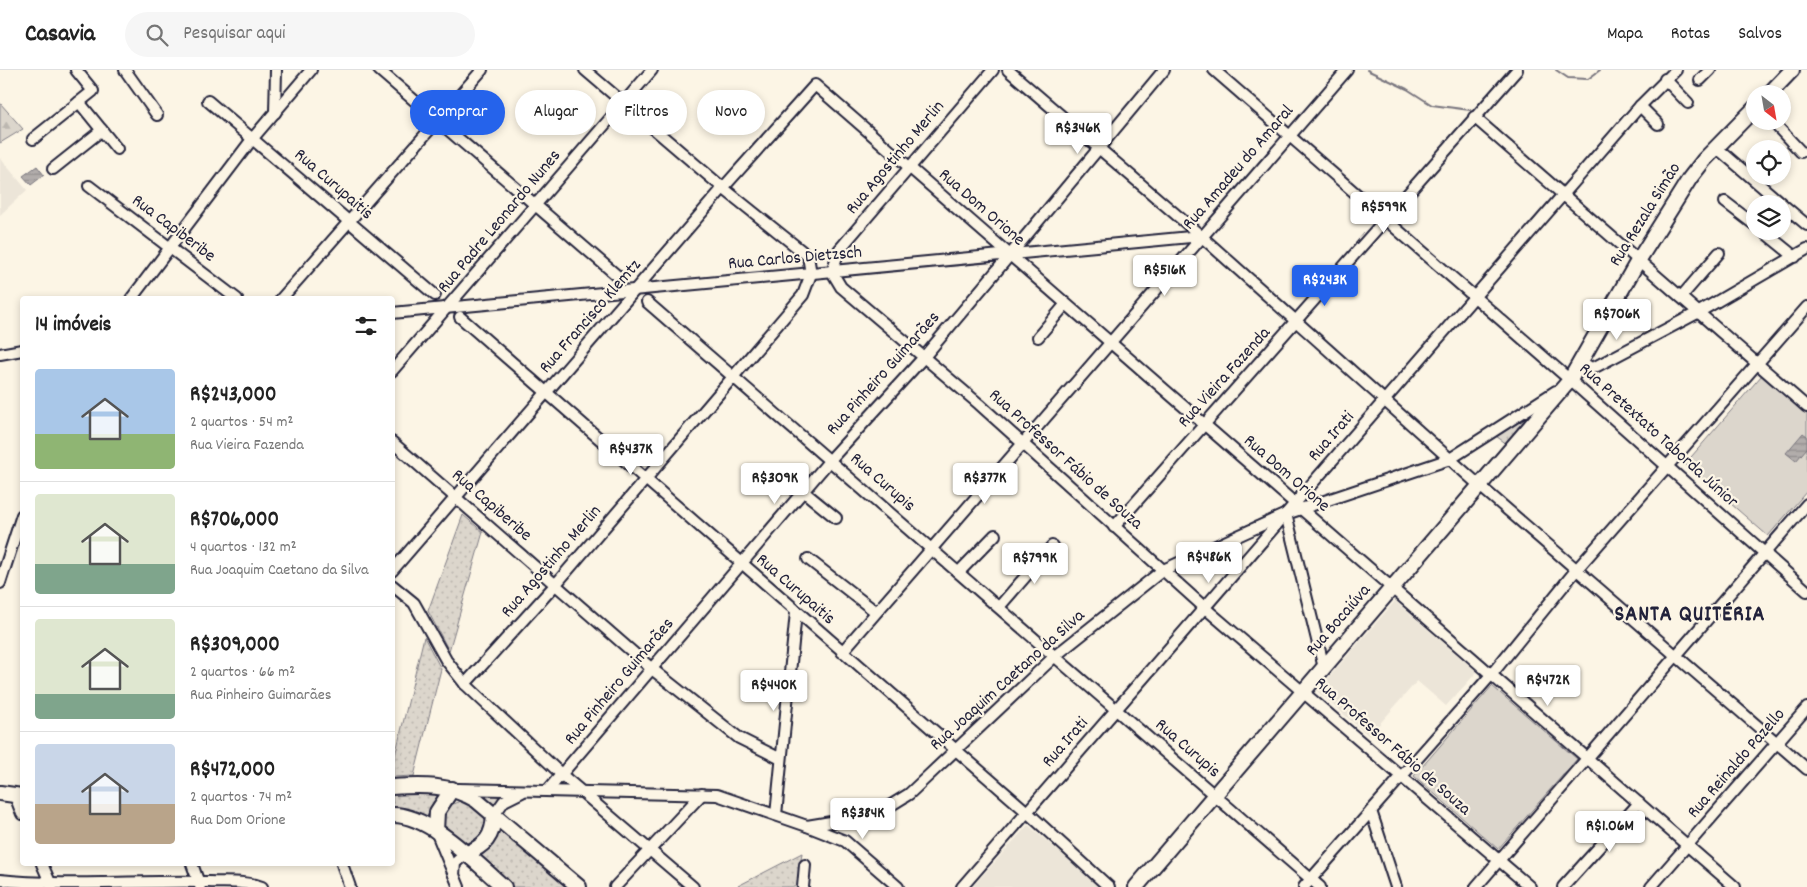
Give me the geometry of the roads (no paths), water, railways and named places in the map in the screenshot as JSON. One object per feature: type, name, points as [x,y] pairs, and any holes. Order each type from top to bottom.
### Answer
[{"type":"main road","points":[[1778,85],[1792,70]]},
{"type":"main road","name":"Rua Rezala Simão","points":[[1568,383],[1638,261],[1690,178],[1716,147],[1746,117]]},
{"type":"main road","name":"Rua Bocaiúva","points":[[1136,887],[1568,383]]},
{"type":"main road","points":[[395,787],[423,785],[452,789],[476,800],[579,887]]},
{"type":"main road","points":[[436,831],[437,812],[452,789]]},
{"type":"main road","points":[[0,793],[19,796]]},
{"type":"main road","points":[[395,815],[408,817],[436,831],[504,887]]},
{"type":"main road","points":[[465,854],[480,847],[489,839],[493,830],[494,815]]},
{"type":"street","points":[[33,139],[93,91],[76,70]]},
{"type":"street","points":[[125,70],[156,115]]},
{"type":"street","points":[[274,113],[276,70]]},
{"type":"street","points":[[133,296],[253,138],[312,70]]},
{"type":"street","points":[[379,70],[410,96]]},
{"type":"street","points":[[464,90],[482,70]]},
{"type":"street","points":[[585,70],[607,90]]},
{"type":"street","name":"Rua Padre Leonardo Nunes","points":[[634,90],[652,70]]},
{"type":"street","name":"Rua Agostinho Merlin","points":[[832,272],[839,250],[993,70]]},
{"type":"street","points":[[1008,70],[1201,236],[1480,486],[1807,769]]},
{"type":"street","name":"Rua Pinheiro Guimarães","points":[[548,790],[803,491],[924,357],[1164,70]]},
{"type":"street","name":"Rua Pretextato Taborda Júnior","points":[[1214,70],[1807,591]]},
{"type":"street","name":"Rua Amadeu do Amaral","points":[[842,652],[1347,70]]},
{"type":"street","name":"Rua Vieira Fazenda","points":[[1114,526],[1205,425],[1474,117],[1518,70]]},
{"type":"street","name":"Rua Irati","points":[[962,887],[1286,514],[1299,507],[1384,401],[1640,106],[1676,70]]},
{"type":"street","points":[[1700,80],[1710,70]]},
{"type":"street","points":[[1665,79],[1688,104]]},
{"type":"street","name":"Rua Dom Orione","points":[[815,85],[1065,305],[1110,342],[1735,887]]},
{"type":"street","name":"Rua Francisco Klemtz","points":[[395,568],[723,188],[815,85]]},
{"type":"street","name":"Rua Curupaitis","points":[[208,101],[435,295]]},
{"type":"street","points":[[79,102],[117,149]]},
{"type":"street","points":[[1640,106],[1658,124]]},
{"type":"street","points":[[1474,117],[1562,197],[1699,312],[1807,407]]},
{"type":"street","name":"Rua Padre Leonardo Nunes","points":[[395,368],[449,308],[534,204],[606,121]]},
{"type":"street","points":[[53,169],[102,130]]},
{"type":"street","points":[[1780,130],[1801,152]]},
{"type":"street","points":[[284,296],[425,135]]},
{"type":"street","points":[[455,135],[621,279]]},
{"type":"street","points":[[660,135],[808,256],[811,274]]},
{"type":"street","points":[[1716,147],[1772,195]]},
{"type":"street","name":"Rua Capiberibe","points":[[89,186],[233,296]]},
{"type":"street","points":[[1725,202],[1746,218]]},
{"type":"street","points":[[1791,212],[1807,225]]},
{"type":"street","name":"Rua Carlos Dietzsch","points":[[395,313],[1010,256],[1201,236]]},
{"type":"street","points":[[1775,240],[1795,256]]},
{"type":"street","points":[[1590,368],[1699,312],[1807,249]]},
{"type":"street","points":[[1681,297],[1719,253]]},
{"type":"street","name":"Rua Professor Fábio de Souza","points":[[832,272],[841,287],[1022,443],[1205,608],[1304,691],[1530,887]]},
{"type":"street","name":"Rua Agostinho Merlin","points":[[465,684],[556,584],[803,295],[811,274]]},
{"type":"street","name":"Rua Curupis","points":[[647,302],[1215,794],[1307,883],[1320,887]]},
{"type":"street","points":[[1038,337],[1065,305]]},
{"type":"street","points":[[1307,883],[1492,675],[1577,569],[1807,307]]},
{"type":"street","name":"Rua Curupaitis","points":[[460,317],[644,480],[1027,812],[1109,887]]},
{"type":"street","points":[[0,354],[20,350]]},
{"type":"street","points":[[1299,507],[1450,459],[1568,383]]},
{"type":"street","name":"Rua Capiberibe","points":[[395,445],[652,669],[739,738],[781,759]]},
{"type":"street","points":[[803,491],[836,518]]},
{"type":"street","points":[[1476,887],[1807,504]]},
{"type":"street","points":[[1286,514],[1324,668]]},
{"type":"street","name":"Rua Joaquim Caetano da Silva","points":[[452,789],[717,794],[807,826],[867,816],[888,807],[909,794],[1055,656],[1162,570],[1286,514]]},
{"type":"street","points":[[0,583],[20,521]]},
{"type":"street","points":[[959,572],[995,536]]},
{"type":"street","points":[[999,607],[1052,546]]},
{"type":"street","points":[[808,559],[876,612]]},
{"type":"street","points":[[395,587],[414,603],[446,660],[465,684],[562,774],[693,887]]},
{"type":"street","points":[[776,815],[796,612]]},
{"type":"street","name":"Rua Reinaldo Pazello","points":[[1651,887],[1807,708]]},
{"type":"street","name":"Rua Joaquim Caetano da Silva","points":[[494,815],[504,801],[514,794],[525,790]]},
{"type":"street","points":[[615,887],[702,794]]},
{"type":"street","points":[[1563,887],[1639,803]]},
{"type":"street","points":[[1371,812],[1396,887]]},
{"type":"street","points":[[807,826],[845,841],[898,887]]},
{"type":"street","points":[[436,831],[459,887]]},
{"type":"street","points":[[455,876],[455,863],[465,854]]},
{"type":"street","points":[[803,887],[805,865]]},
{"type":"street","points":[[43,866],[51,887]]},
{"type":"street","points":[[193,866],[199,884]]},
{"type":"street","points":[[343,866],[350,887]]},
{"type":"street","points":[[0,880],[51,887],[199,884],[253,884],[262,887]]},
{"type":"waterway","points":[[1367,70],[1407,89],[1432,105],[1470,110]]},
{"type":"waterway","points":[[1556,70],[1568,78],[1588,79],[1600,70]]},
{"type":"district","name":"SANTA QUITÉRIA","points":[[1690,615]]}]
